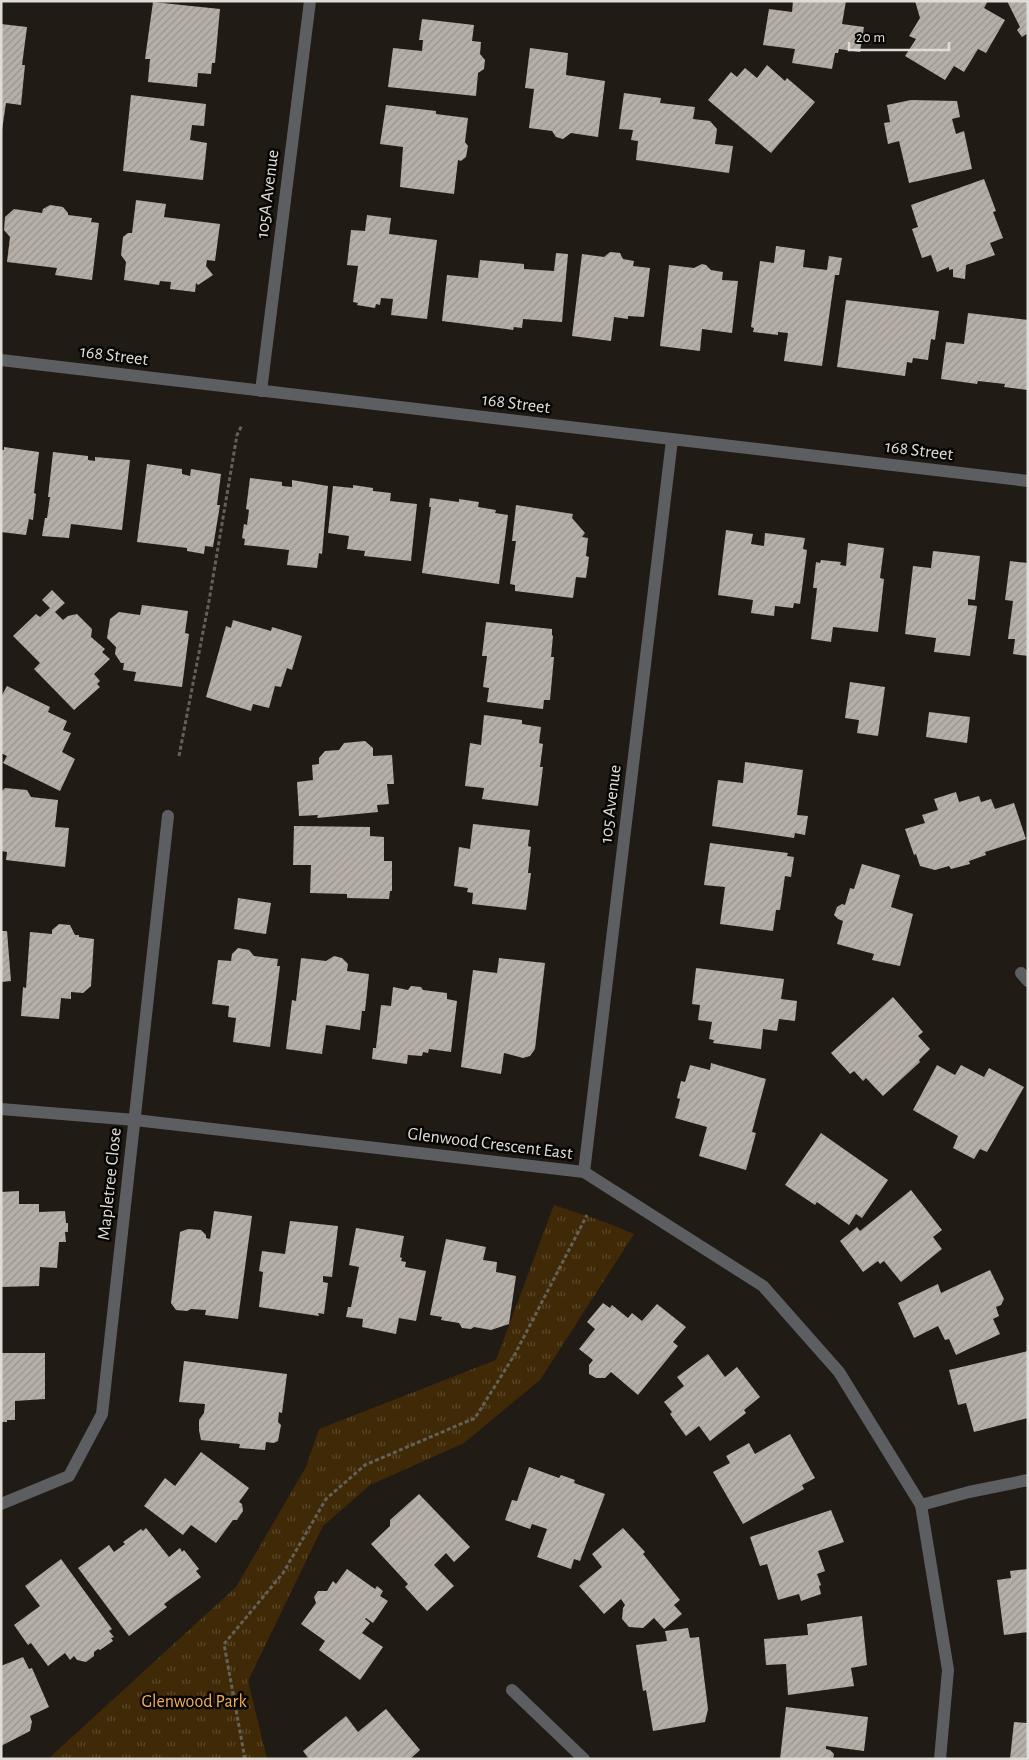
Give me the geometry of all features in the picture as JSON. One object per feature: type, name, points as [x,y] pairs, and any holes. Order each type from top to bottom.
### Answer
[{"type":"street","name":"105A Avenue","points":[[261,391],[310,1]]},
{"type":"street","name":"168 Street","points":[[1,360],[1028,481]]},
{"type":"street","name":"105 Avenue","points":[[584,1172],[672,440]]},
{"type":"street","name":"Mapletree Close","points":[[1,1504],[69,1476],[102,1414],[168,816]]},
{"type":"street","name":"Glenwood Crescent East","points":[[1,1109],[135,1120],[584,1172],[763,1286],[839,1372],[921,1505]]},
{"type":"street","points":[[940,1759],[948,1670],[921,1505],[969,1492],[1028,1480]]},
{"type":"street","points":[[512,1690],[584,1759]]},
{"type":"path","points":[[179,756],[209,601],[237,434],[242,425]]},
{"type":"path","points":[[245,1759],[224,1644],[283,1573],[326,1499],[365,1465],[475,1418],[515,1354],[588,1215]]},
{"type":"green space","name":"Glenwood Park","points":[[554,1205],[634,1234],[540,1380],[464,1443],[370,1485],[323,1526],[248,1681],[267,1759],[48,1759],[236,1587],[306,1467],[319,1429],[496,1360]]},
{"type":"building","points":[[793,1],[846,1],[842,24],[864,27],[860,52],[839,49],[838,53],[835,53],[832,69],[792,63],[795,49],[763,45],[769,9],[792,12]]},
{"type":"building","points":[[915,1],[988,1],[984,8],[1005,20],[986,53],[978,49],[964,72],[954,66],[945,80],[905,56],[916,39],[909,36],[920,18]]},
{"type":"building","points":[[1007,1],[1028,1],[1028,33],[1022,37],[1017,30],[1020,27]]},
{"type":"building","points":[[153,2],[220,9],[215,63],[212,63],[211,74],[198,73],[197,87],[148,82],[150,59],[145,59]]},
{"type":"building","points":[[422,19],[474,25],[472,41],[481,42],[480,54],[485,60],[484,69],[478,73],[476,96],[388,87],[393,48],[422,51],[423,40],[419,40]]},
{"type":"building","points":[[1,24],[27,27],[22,65],[25,65],[21,105],[6,103],[2,130]]},
{"type":"building","points":[[530,48],[568,53],[566,75],[605,81],[598,137],[571,133],[563,139],[556,137],[552,131],[529,128],[534,89],[525,88]]},
{"type":"building","points":[[767,65],[785,81],[787,78],[815,102],[771,153],[708,100],[731,72],[737,77],[745,68],[757,78]]},
{"type":"building","points":[[624,93],[661,98],[660,103],[695,107],[693,119],[710,121],[717,129],[715,144],[733,146],[729,173],[636,160],[638,141],[631,140],[633,130],[619,129]]},
{"type":"building","points":[[131,95],[206,104],[204,126],[192,125],[190,140],[207,143],[203,180],[123,171]]},
{"type":"building","points":[[911,100],[957,101],[960,117],[952,119],[956,134],[964,131],[972,169],[909,183],[899,141],[888,144],[884,123],[890,122],[887,105]]},
{"type":"building","points":[[386,105],[436,111],[436,114],[468,118],[465,142],[468,146],[466,157],[461,161],[458,160],[454,194],[400,187],[403,147],[380,144]]},
{"type":"building","points":[[984,179],[996,211],[993,212],[1003,238],[990,243],[995,255],[966,265],[965,279],[953,277],[953,269],[949,270],[949,267],[937,272],[931,255],[922,258],[912,229],[918,227],[911,205]]},
{"type":"building","points":[[136,200],[166,204],[164,217],[220,224],[215,261],[207,260],[206,266],[213,275],[198,285],[196,283],[195,292],[170,289],[171,282],[160,281],[159,285],[124,280],[126,262],[121,255],[123,237],[128,233],[132,233]]},
{"type":"building","points":[[50,205],[63,207],[68,215],[92,218],[91,222],[99,223],[92,280],[55,275],[57,268],[7,262],[10,237],[4,230],[5,217],[14,209],[42,213],[43,209]]},
{"type":"building","points":[[367,215],[391,218],[389,234],[437,240],[427,319],[391,315],[393,299],[381,298],[380,305],[376,304],[375,308],[357,305],[358,303],[353,302],[358,266],[347,265],[351,230],[365,231]]},
{"type":"building","points":[[776,246],[805,250],[803,267],[827,270],[829,256],[842,258],[839,275],[835,275],[822,366],[784,361],[788,333],[778,332],[778,335],[753,332],[754,328],[751,327],[760,261],[774,263]]},
{"type":"building","points":[[610,252],[620,253],[623,259],[634,261],[633,266],[650,268],[644,317],[628,316],[628,319],[614,317],[611,341],[572,336],[582,254],[604,257]]},
{"type":"building","points":[[556,253],[568,254],[562,322],[523,319],[522,328],[514,327],[513,330],[442,321],[447,275],[478,278],[480,260],[524,264],[524,269],[554,271]]},
{"type":"building","points":[[702,264],[711,270],[723,272],[722,280],[738,281],[732,333],[702,329],[700,351],[660,346],[669,265],[694,268]]},
{"type":"building","points":[[846,300],[939,311],[935,340],[931,339],[928,360],[913,358],[912,363],[907,362],[905,376],[837,367]]},
{"type":"building","points":[[968,313],[1028,320],[1028,390],[1004,387],[1005,384],[978,381],[977,384],[941,379],[946,342],[964,344]]},
{"type":"building","points":[[4,447],[39,452],[33,520],[29,519],[26,535],[1,532],[1,450],[4,450]]},
{"type":"building","points":[[53,452],[88,456],[88,460],[95,461],[95,457],[130,460],[122,530],[71,524],[69,538],[42,536],[50,497],[48,497]]},
{"type":"building","points":[[147,464],[182,469],[182,474],[190,476],[191,469],[221,474],[217,505],[220,505],[213,547],[205,546],[204,554],[187,551],[187,548],[137,542]]},
{"type":"building","points":[[250,478],[282,482],[282,486],[292,487],[292,480],[328,486],[322,554],[319,553],[317,568],[287,565],[289,550],[244,545],[245,539],[242,538],[244,524],[247,525],[249,510],[246,509]]},
{"type":"building","points":[[353,485],[373,488],[373,491],[391,493],[390,501],[417,504],[411,561],[364,556],[365,551],[347,549],[349,536],[328,533],[333,486],[353,488]]},
{"type":"building","points":[[430,498],[459,502],[459,499],[479,502],[478,507],[496,510],[495,513],[508,515],[499,584],[422,573],[431,507],[429,507]]},
{"type":"building","points":[[516,505],[573,514],[572,518],[585,533],[582,537],[588,538],[586,556],[589,557],[586,578],[576,577],[573,598],[515,591],[515,585],[510,584],[516,541],[512,541]]},
{"type":"building","points":[[726,530],[753,534],[751,544],[764,546],[765,533],[805,538],[803,549],[807,550],[800,604],[794,603],[793,608],[775,606],[774,616],[751,613],[753,600],[718,595]]},
{"type":"building","points":[[848,543],[884,548],[880,578],[884,579],[878,632],[833,627],[831,642],[811,639],[817,588],[813,588],[816,562],[820,563],[821,560],[841,562],[840,565],[846,566]]},
{"type":"building","points":[[933,551],[980,556],[975,600],[968,599],[968,605],[977,606],[970,656],[934,652],[936,638],[905,634],[913,566],[931,568]]},
{"type":"building","points":[[1010,561],[1028,563],[1028,656],[1013,654],[1015,639],[1008,639],[1013,601],[1005,600]]},
{"type":"building","points":[[52,590],[65,603],[55,612],[63,620],[68,616],[77,614],[92,629],[91,637],[105,649],[102,652],[110,659],[94,674],[100,681],[97,684],[100,687],[74,710],[34,669],[40,663],[13,636],[36,614],[40,617],[50,608],[42,600]]},
{"type":"building","points":[[142,605],[188,611],[185,633],[189,634],[182,687],[134,681],[136,672],[123,670],[124,663],[121,663],[115,654],[116,647],[107,638],[110,619],[119,612],[140,615]]},
{"type":"building","points":[[233,620],[271,631],[272,627],[302,636],[292,670],[287,668],[281,687],[275,686],[269,708],[253,704],[251,711],[206,697],[226,626],[231,628]]},
{"type":"building","points":[[486,622],[552,629],[551,657],[554,657],[550,700],[544,700],[543,709],[487,702],[489,688],[483,687],[487,656],[482,656]]},
{"type":"building","points":[[850,682],[885,687],[878,736],[857,733],[859,720],[845,718]]},
{"type":"building","points":[[7,686],[50,707],[48,712],[67,721],[63,730],[71,733],[62,752],[75,759],[60,791],[3,763],[7,756],[1,753],[1,697]]},
{"type":"building","points":[[929,712],[970,717],[967,743],[926,737]]},
{"type":"building","points":[[484,715],[522,720],[522,724],[541,727],[539,743],[543,744],[540,767],[543,767],[538,806],[482,799],[484,788],[465,786],[470,743],[481,745]]},
{"type":"building","points":[[365,741],[373,748],[373,756],[392,755],[394,784],[387,784],[389,804],[377,805],[378,812],[317,818],[318,815],[299,816],[297,782],[313,780],[312,765],[319,764],[319,758],[325,751],[339,750],[344,743]]},
{"type":"building","points":[[745,762],[803,770],[797,815],[808,816],[805,835],[795,833],[794,838],[712,826],[718,780],[743,783]]},
{"type":"building","points":[[5,788],[27,790],[31,797],[58,800],[55,827],[69,828],[65,867],[6,860],[7,852],[1,851],[1,792]]},
{"type":"building","points":[[956,792],[959,802],[979,796],[981,802],[991,799],[995,809],[1014,803],[1026,839],[985,852],[986,855],[969,861],[970,864],[951,869],[949,866],[935,870],[920,866],[905,829],[925,823],[922,815],[938,810],[934,799]]},
{"type":"building","points":[[473,824],[530,830],[528,846],[531,847],[528,873],[531,873],[526,910],[472,904],[473,893],[467,892],[468,888],[454,886],[459,847],[470,849]]},
{"type":"building","points":[[294,826],[370,827],[370,836],[384,837],[384,861],[392,861],[392,891],[390,891],[389,899],[347,898],[347,894],[310,893],[311,865],[293,865]]},
{"type":"building","points":[[710,843],[788,853],[787,856],[794,857],[791,877],[785,876],[780,910],[776,910],[773,931],[720,924],[725,887],[704,885]]},
{"type":"building","points":[[862,864],[900,875],[891,907],[913,914],[900,966],[872,960],[874,954],[837,944],[843,921],[834,915],[837,907],[842,904],[845,905],[850,888],[854,889]]},
{"type":"building","points":[[238,898],[271,903],[266,934],[234,929]]},
{"type":"building","points":[[59,924],[70,925],[75,935],[79,935],[79,937],[94,939],[91,986],[83,993],[71,992],[71,999],[61,998],[59,1019],[21,1016],[23,987],[26,988],[30,932],[52,934],[52,930]]},
{"type":"building","points":[[1,931],[7,931],[11,981],[1,982]]},
{"type":"building","points":[[238,948],[249,950],[254,956],[278,959],[277,966],[280,966],[270,1047],[233,1042],[236,1018],[228,1017],[229,1006],[212,1004],[218,960],[231,961],[232,954]]},
{"type":"building","points":[[334,956],[342,958],[348,964],[347,971],[369,974],[365,1011],[362,1011],[360,1030],[326,1025],[322,1054],[286,1049],[292,1000],[296,1001],[301,958],[326,961]]},
{"type":"building","points":[[499,958],[545,963],[535,1049],[530,1056],[523,1058],[504,1053],[501,1074],[461,1067],[473,970],[497,973]]},
{"type":"building","points":[[696,968],[784,979],[781,999],[797,1001],[795,1021],[779,1019],[777,1031],[763,1029],[761,1049],[713,1043],[714,1040],[709,1039],[712,1022],[698,1020],[700,1005],[692,1004]]},
{"type":"building","points":[[411,986],[421,987],[423,990],[447,993],[447,999],[457,1001],[451,1052],[429,1049],[428,1053],[423,1052],[422,1056],[408,1055],[407,1064],[372,1059],[373,1048],[376,1048],[381,1005],[391,1006],[393,987],[408,990]]},
{"type":"building","points":[[893,997],[923,1032],[918,1036],[930,1049],[919,1060],[920,1062],[883,1096],[866,1078],[863,1081],[854,1071],[850,1074],[831,1053]]},
{"type":"building","points":[[711,1063],[766,1079],[752,1132],[756,1133],[746,1170],[699,1156],[707,1127],[675,1118],[680,1099],[677,1098],[681,1081],[685,1082],[690,1065],[710,1070]]},
{"type":"building","points":[[937,1065],[955,1075],[961,1065],[984,1077],[989,1068],[1024,1087],[987,1152],[980,1149],[974,1159],[953,1148],[958,1136],[913,1110]]},
{"type":"building","points":[[821,1133],[888,1180],[862,1218],[856,1214],[849,1225],[817,1202],[815,1205],[785,1185]]},
{"type":"building","points":[[911,1190],[942,1230],[933,1237],[942,1249],[901,1282],[884,1261],[880,1264],[878,1261],[863,1272],[840,1241],[857,1227],[860,1231]]},
{"type":"building","points":[[19,1191],[19,1204],[39,1204],[39,1212],[65,1211],[68,1232],[65,1232],[66,1242],[59,1242],[57,1268],[40,1267],[39,1286],[1,1287],[1,1192]]},
{"type":"building","points":[[214,1211],[252,1216],[238,1319],[205,1315],[206,1310],[176,1310],[171,1303],[180,1232],[188,1229],[201,1230],[206,1235],[206,1238],[210,1239]]},
{"type":"building","points":[[290,1221],[338,1226],[332,1277],[323,1276],[323,1282],[328,1283],[324,1314],[318,1313],[319,1316],[259,1307],[263,1272],[259,1271],[262,1251],[285,1254]]},
{"type":"building","points":[[356,1228],[404,1236],[401,1261],[406,1262],[405,1267],[426,1271],[416,1321],[399,1318],[396,1334],[362,1327],[363,1319],[346,1317],[348,1307],[351,1307],[359,1267],[349,1265]]},
{"type":"building","points":[[446,1239],[486,1247],[483,1260],[497,1262],[496,1272],[516,1276],[509,1324],[491,1330],[474,1327],[471,1329],[462,1328],[459,1323],[441,1320],[442,1317],[430,1315]]},
{"type":"building","points":[[990,1270],[1004,1299],[1001,1305],[996,1307],[999,1316],[993,1319],[1000,1334],[956,1355],[949,1339],[945,1340],[938,1326],[914,1338],[898,1303],[938,1284],[941,1293]]},
{"type":"building","points":[[603,1303],[610,1308],[612,1305],[628,1318],[632,1313],[642,1321],[657,1304],[686,1327],[673,1342],[678,1346],[638,1395],[611,1372],[605,1378],[596,1378],[589,1374],[589,1365],[593,1360],[579,1349],[595,1329],[587,1322]]},
{"type":"building","points":[[1028,1351],[1028,1418],[974,1432],[966,1403],[958,1405],[949,1370]]},
{"type":"building","points":[[1,1353],[45,1353],[45,1399],[15,1401],[15,1420],[7,1420],[7,1422],[1,1422]]},
{"type":"building","points":[[708,1354],[725,1377],[737,1367],[760,1397],[744,1410],[746,1413],[710,1441],[699,1426],[686,1436],[664,1402],[684,1386],[677,1377]]},
{"type":"building","points":[[184,1361],[287,1374],[282,1413],[279,1412],[278,1422],[281,1425],[278,1441],[274,1443],[266,1442],[265,1450],[239,1448],[240,1444],[201,1440],[199,1420],[204,1413],[205,1404],[179,1402]]},
{"type":"building","points":[[790,1434],[815,1478],[802,1485],[804,1489],[743,1524],[713,1472],[730,1463],[726,1456],[749,1443],[755,1454]]},
{"type":"building","points":[[201,1452],[249,1488],[239,1502],[242,1504],[243,1511],[237,1520],[233,1520],[216,1543],[191,1525],[183,1535],[144,1506],[165,1478],[175,1486]]},
{"type":"building","points":[[529,1467],[559,1478],[561,1475],[575,1480],[574,1483],[605,1494],[580,1561],[574,1559],[571,1569],[537,1557],[547,1529],[532,1524],[530,1529],[505,1520],[512,1500],[517,1501]]},
{"type":"building","points":[[419,1494],[470,1547],[454,1562],[446,1553],[434,1565],[454,1586],[427,1611],[405,1587],[408,1584],[371,1544],[390,1526],[390,1520]]},
{"type":"building","points":[[831,1510],[844,1542],[818,1551],[825,1571],[817,1574],[821,1585],[819,1586],[821,1594],[801,1601],[799,1594],[778,1600],[767,1564],[760,1566],[750,1537]]},
{"type":"building","points":[[146,1528],[169,1557],[180,1548],[182,1552],[184,1550],[199,1569],[196,1571],[201,1577],[164,1604],[167,1607],[129,1636],[78,1568],[109,1545],[114,1552],[125,1544],[123,1542],[141,1529],[143,1531]]},
{"type":"building","points":[[623,1528],[645,1552],[643,1554],[680,1600],[674,1605],[682,1614],[664,1629],[654,1618],[643,1628],[629,1627],[622,1619],[625,1605],[621,1599],[604,1614],[579,1586],[602,1567],[592,1554]]},
{"type":"building","points":[[61,1559],[112,1629],[109,1631],[114,1637],[111,1638],[113,1641],[94,1652],[94,1656],[86,1662],[77,1660],[74,1656],[70,1660],[65,1653],[48,1666],[31,1643],[28,1645],[14,1625],[40,1606],[25,1586]]},
{"type":"building","points":[[347,1569],[375,1589],[377,1586],[383,1591],[380,1596],[388,1601],[373,1623],[365,1619],[370,1623],[362,1633],[383,1647],[360,1680],[319,1650],[325,1641],[301,1624],[316,1603],[314,1597],[318,1591],[327,1591],[333,1581],[336,1584]]},
{"type":"building","points":[[1028,1569],[1028,1632],[1004,1635],[997,1580],[1011,1578],[1010,1571]]},
{"type":"building","points":[[862,1616],[867,1665],[851,1668],[854,1686],[788,1695],[786,1664],[766,1665],[764,1639],[808,1635],[807,1624]]},
{"type":"building","points":[[688,1628],[690,1638],[699,1637],[708,1709],[705,1722],[653,1731],[646,1690],[643,1691],[636,1645],[667,1641],[665,1631]]},
{"type":"building","points":[[23,1657],[29,1669],[32,1668],[49,1707],[30,1716],[32,1722],[30,1731],[1,1746],[1,1666]]},
{"type":"building","points":[[786,1707],[868,1717],[864,1751],[826,1746],[826,1749],[834,1754],[833,1759],[780,1759]]},
{"type":"building","points":[[386,1709],[420,1750],[410,1759],[309,1759],[303,1751],[346,1716],[358,1732]]},
{"type":"building","points":[[1014,1722],[1028,1723],[1028,1759],[1010,1759]]}]
